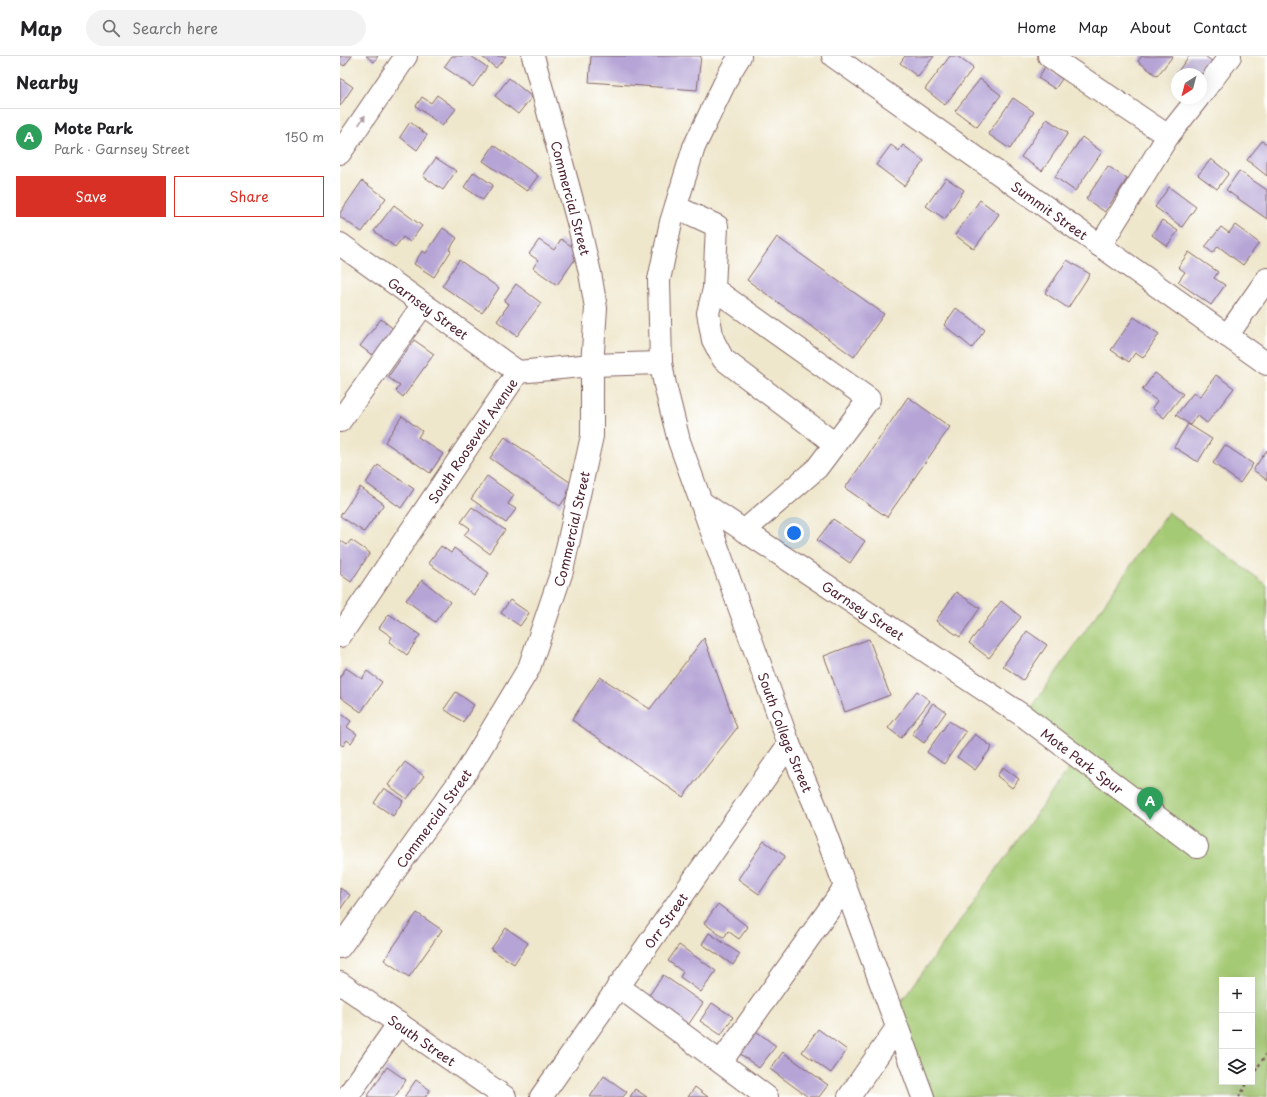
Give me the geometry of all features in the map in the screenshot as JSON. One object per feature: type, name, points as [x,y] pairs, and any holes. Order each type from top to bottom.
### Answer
[{"type":"street","points":[[340,153],[406,56]]},
{"type":"street","name":"Commercial Street","points":[[340,947],[467,771],[529,668],[562,571],[592,436],[592,365],[596,308],[590,273],[532,56]]},
{"type":"street","points":[[661,363],[659,280],[676,207],[694,147],[729,74],[740,56]]},
{"type":"street","name":"Summit Street","points":[[833,56],[1267,364]]},
{"type":"street","points":[[1049,56],[1168,136]]},
{"type":"street","points":[[1207,86],[1230,56]]},
{"type":"street","points":[[1100,246],[1168,136],[1193,104]]},
{"type":"street","points":[[676,207],[717,226],[714,289],[708,313],[713,340],[723,360],[835,444]]},
{"type":"street","name":"Garnsey Street","points":[[340,244],[518,372]]},
{"type":"street","points":[[1227,336],[1267,280]]},
{"type":"street","points":[[714,289],[869,399],[817,468],[744,531]]},
{"type":"street","points":[[340,421],[423,305]]},
{"type":"street","name":"South Roosevelt Avenue","points":[[340,636],[518,372],[592,365],[661,363]]},
{"type":"street","name":"South College Street","points":[[661,363],[679,441],[790,744],[846,887],[896,1029],[923,1097]]},
{"type":"street","name":"Garnsey Street","points":[[701,502],[1025,717]]},
{"type":"street","name":"Mote Park Spur","points":[[1025,717],[1197,847]]},
{"type":"street","name":"Orr Street","points":[[541,1097],[790,744]]},
{"type":"street","points":[[721,1062],[846,887]]},
{"type":"street","name":"South Street","points":[[340,983],[505,1097]]},
{"type":"street","points":[[618,986],[767,1097]]},
{"type":"street","points":[[347,1097],[399,1023]]},
{"type":"street","points":[[849,1097],[896,1029]]},
{"type":"path","points":[[1255,1071],[1267,1053]]},
{"type":"path","points":[[1239,1097],[1246,1085]]},
{"type":"green space","points":[[1168,512],[1267,585],[1267,1097],[923,1097],[892,1015],[1078,756],[1025,717]]},
{"type":"building","points":[[340,56],[352,56],[344,66],[340,63]]},
{"type":"building","points":[[366,56],[378,56],[374,62]]},
{"type":"building","points":[[452,56],[471,56],[487,67],[473,87],[444,67]]},
{"type":"building","points":[[481,56],[506,56],[496,68]]},
{"type":"building","points":[[591,56],[701,56],[697,90],[589,82]]},
{"type":"building","points":[[905,56],[934,56],[918,77],[900,63]]},
{"type":"building","points":[[950,56],[957,56],[973,68],[945,105],[925,89]]},
{"type":"building","points":[[1142,56],[1173,56],[1157,76],[1138,61]]},
{"type":"building","points":[[1189,56],[1205,56],[1216,64],[1207,76],[1207,68],[1180,68]]},
{"type":"building","points":[[1045,67],[1062,79],[1055,89],[1038,78]]},
{"type":"building","points":[[340,78],[353,87],[340,106]]},
{"type":"building","points":[[509,78],[532,97],[518,114],[495,96]]},
{"type":"building","points":[[980,79],[1001,95],[977,127],[955,111]]},
{"type":"building","points":[[437,95],[456,109],[442,126],[416,106],[422,97],[431,103]]},
{"type":"building","points":[[1013,98],[1034,112],[1010,149],[988,134]]},
{"type":"building","points":[[1047,119],[1068,133],[1042,171],[1021,157]]},
{"type":"building","points":[[410,122],[427,135],[417,150],[400,137]]},
{"type":"building","points":[[1082,137],[1102,152],[1075,191],[1055,177]]},
{"type":"building","points":[[1262,141],[1267,144],[1267,176],[1247,160]]},
{"type":"building","points":[[494,145],[538,176],[527,191],[483,161]]},
{"type":"building","points":[[891,145],[899,151],[903,145],[924,161],[904,186],[876,165]]},
{"type":"building","points":[[436,158],[456,171],[443,190],[423,176]]},
{"type":"building","points":[[1211,159],[1229,173],[1217,189],[1198,175]]},
{"type":"building","points":[[1108,166],[1127,179],[1105,212],[1086,199]]},
{"type":"building","points":[[1239,171],[1267,190],[1267,219],[1226,190]]},
{"type":"building","points":[[474,172],[493,185],[483,200],[464,187]]},
{"type":"building","points":[[946,178],[964,190],[945,219],[926,206]]},
{"type":"building","points":[[362,181],[386,198],[362,232],[340,217],[340,213]]},
{"type":"building","points":[[1169,187],[1196,207],[1182,227],[1155,207]]},
{"type":"building","points":[[980,200],[999,214],[974,249],[955,235]]},
{"type":"building","points":[[394,205],[422,226],[410,242],[403,237],[395,247],[374,231]]},
{"type":"building","points":[[1162,220],[1178,231],[1167,246],[1152,235]]},
{"type":"building","points":[[1235,225],[1259,243],[1243,265],[1218,246],[1213,253],[1205,247],[1221,227],[1229,233]]},
{"type":"building","points":[[443,228],[457,238],[449,250],[451,251],[434,277],[414,264],[422,251],[426,253]]},
{"type":"building","points":[[777,237],[884,314],[854,357],[747,280]]},
{"type":"building","points":[[561,239],[580,252],[557,285],[533,268],[538,260],[529,254],[539,240],[554,250]]},
{"type":"building","points":[[1189,252],[1218,272],[1214,278],[1225,285],[1211,305],[1178,282],[1185,272],[1178,267]]},
{"type":"building","points":[[459,260],[499,288],[482,313],[442,286]]},
{"type":"building","points":[[1067,260],[1090,274],[1068,308],[1045,293]]},
{"type":"building","points":[[516,284],[541,303],[517,336],[497,321],[509,304],[504,301]]},
{"type":"building","points":[[956,308],[985,330],[972,348],[944,325]]},
{"type":"building","points":[[1134,317],[1159,334],[1143,358],[1135,353],[1129,362],[1111,350]]},
{"type":"building","points":[[381,319],[400,334],[380,361],[360,346]]},
{"type":"building","points":[[414,340],[434,354],[403,397],[396,391],[400,386],[388,377]]},
{"type":"building","points":[[1155,373],[1183,394],[1164,418],[1152,408],[1157,401],[1142,390]]},
{"type":"building","points":[[1216,375],[1234,388],[1207,423],[1197,415],[1190,425],[1176,415],[1194,392],[1200,397]]},
{"type":"building","points":[[908,397],[950,427],[887,517],[845,488]]},
{"type":"building","points":[[402,416],[422,431],[418,437],[443,454],[430,473],[385,442]]},
{"type":"building","points":[[1188,424],[1212,439],[1198,462],[1174,447]]},
{"type":"building","points":[[505,437],[574,485],[560,506],[490,458]]},
{"type":"building","points":[[1225,445],[1253,464],[1240,483],[1213,463]]},
{"type":"building","points":[[1267,450],[1267,480],[1253,470]]},
{"type":"building","points":[[378,465],[414,489],[401,508],[366,483]]},
{"type":"building","points":[[487,476],[514,495],[508,504],[516,509],[506,523],[471,499]]},
{"type":"building","points":[[360,487],[384,504],[364,532],[340,516]]},
{"type":"building","points":[[472,507],[505,530],[489,553],[464,535],[470,528],[461,522]]},
{"type":"building","points":[[833,519],[865,541],[850,563],[817,540]]},
{"type":"building","points":[[340,540],[347,545],[351,540],[370,553],[351,582],[340,574]]},
{"type":"building","points":[[441,546],[451,553],[454,548],[489,573],[474,595],[428,563]]},
{"type":"building","points":[[422,580],[450,602],[435,622],[406,600]]},
{"type":"building","points":[[956,592],[980,608],[960,637],[936,621]]},
{"type":"building","points":[[510,600],[529,613],[520,626],[501,613]]},
{"type":"building","points":[[1001,601],[1021,617],[989,658],[969,643]]},
{"type":"building","points":[[389,614],[420,635],[407,655],[389,642],[392,637],[379,628]]},
{"type":"building","points":[[1027,631],[1047,645],[1023,680],[1003,666]]},
{"type":"building","points":[[704,638],[737,728],[683,797],[572,720],[600,677],[650,709]]},
{"type":"building","points":[[869,639],[890,695],[845,712],[824,656]]},
{"type":"building","points":[[346,668],[362,679],[367,671],[382,682],[361,712],[340,697],[340,677]]},
{"type":"building","points":[[917,691],[930,701],[901,738],[888,728]]},
{"type":"building","points":[[456,692],[474,705],[463,722],[444,709]]},
{"type":"building","points":[[933,703],[946,712],[924,743],[912,734]]},
{"type":"building","points":[[340,713],[351,721],[347,727],[357,734],[351,743],[347,740],[343,746],[340,744]]},
{"type":"building","points":[[949,721],[966,732],[944,764],[927,752]]},
{"type":"building","points":[[975,734],[992,747],[975,770],[957,757]]},
{"type":"building","points":[[405,762],[424,776],[407,799],[388,785]]},
{"type":"building","points":[[1003,767],[1019,779],[1012,788],[997,776]]},
{"type":"building","points":[[384,788],[403,801],[393,816],[374,803]]},
{"type":"building","points":[[764,841],[785,856],[759,894],[738,879]]},
{"type":"building","points":[[340,888],[350,895],[340,910]]},
{"type":"building","points":[[718,904],[748,927],[739,939],[728,931],[724,938],[704,923]]},
{"type":"building","points":[[417,913],[442,930],[409,977],[384,960]]},
{"type":"building","points":[[506,928],[528,943],[514,964],[491,949]]},
{"type":"building","points":[[709,933],[740,954],[733,965],[702,944]]},
{"type":"building","points":[[679,945],[716,971],[701,992],[680,977],[683,972],[668,961]]},
{"type":"building","points":[[663,975],[703,1003],[686,1028],[646,1000]]},
{"type":"building","points":[[712,1003],[733,1017],[721,1035],[700,1021]]},
{"type":"building","points":[[818,1029],[847,1050],[831,1073],[802,1052]]},
{"type":"building","points":[[756,1031],[776,1046],[759,1068],[739,1053]]},
{"type":"building","points":[[783,1052],[828,1085],[819,1097],[808,1097],[770,1069]]},
{"type":"building","points":[[387,1067],[406,1080],[395,1097],[367,1097]]},
{"type":"building","points":[[604,1076],[627,1092],[623,1097],[590,1097]]},
{"type":"building","points":[[416,1080],[430,1090],[425,1097],[404,1097]]},
{"type":"building","points":[[695,1087],[708,1097],[688,1097]]},
{"type":"building","points":[[635,1089],[647,1097],[630,1097]]},
{"type":"place","name":"Mote Park","points":[[1150,820]]}]
